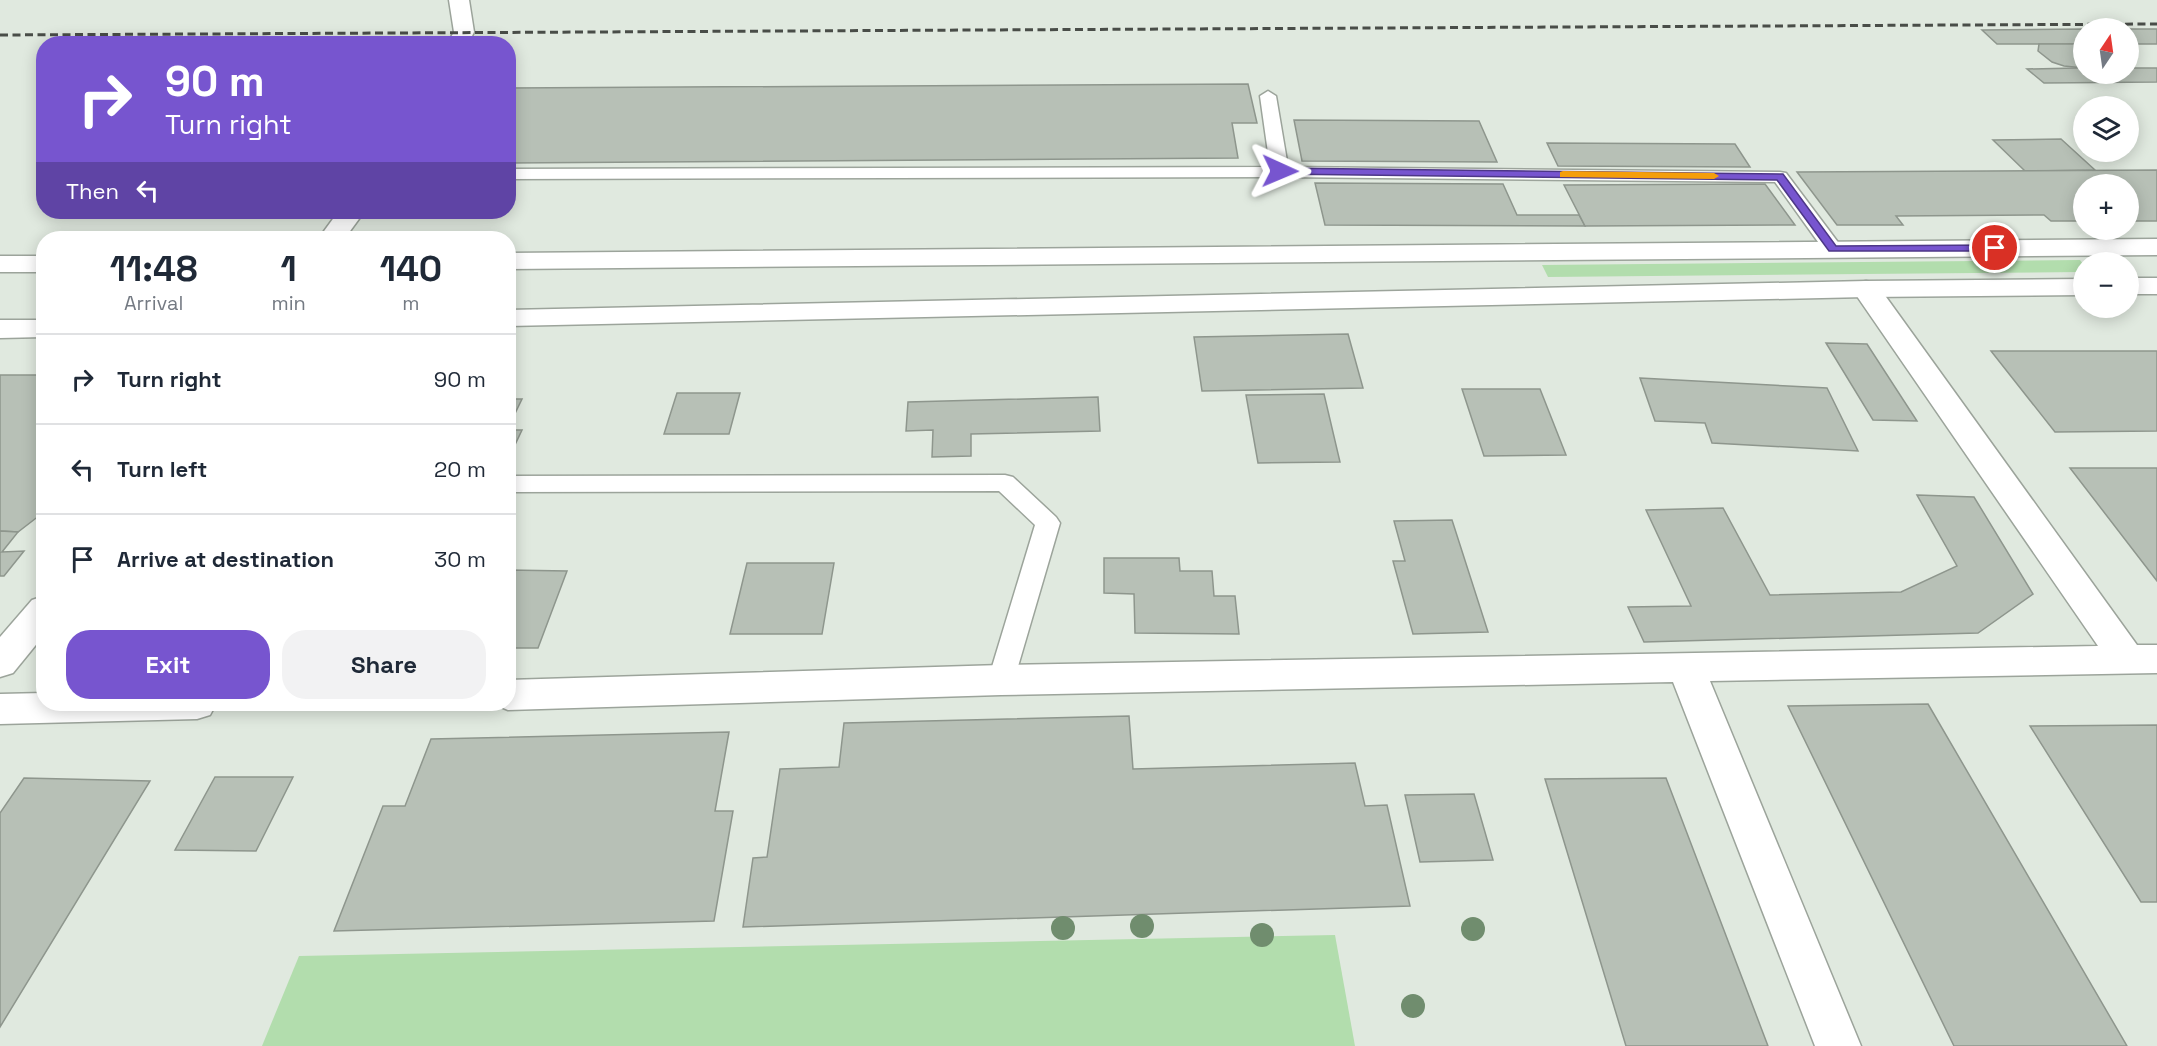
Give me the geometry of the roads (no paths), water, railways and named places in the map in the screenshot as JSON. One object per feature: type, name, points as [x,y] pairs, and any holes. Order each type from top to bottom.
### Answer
[{"type":"main road","points":[[459,0],[464,32],[462,36]]},
{"type":"main road","points":[[516,261],[2157,247]]},
{"type":"main road","points":[[1433,252],[1455,297]]},
{"type":"main road","points":[[0,264],[36,264]]},
{"type":"main road","points":[[2139,286],[2157,286]]},
{"type":"main road","points":[[516,318],[1455,297],[2073,287]]},
{"type":"main road","points":[[1866,289],[2142,659]]},
{"type":"main road","points":[[0,328],[36,328]]},
{"type":"main road","points":[[0,663],[36,619]]},
{"type":"main road","points":[[516,694],[1001,680],[2142,659]]},
{"type":"main road","points":[[1686,668],[1838,1046]]},
{"type":"main road","points":[[0,709],[36,708]]},
{"type":"lane","points":[[1268,96],[1280,171]]},
{"type":"lane","points":[[516,174],[1280,171],[1780,177],[1833,249]]},
{"type":"lane","points":[[516,484],[1005,483],[1048,523],[1001,680]]},
{"type":"railway","points":[[0,35],[2157,24]]}]
